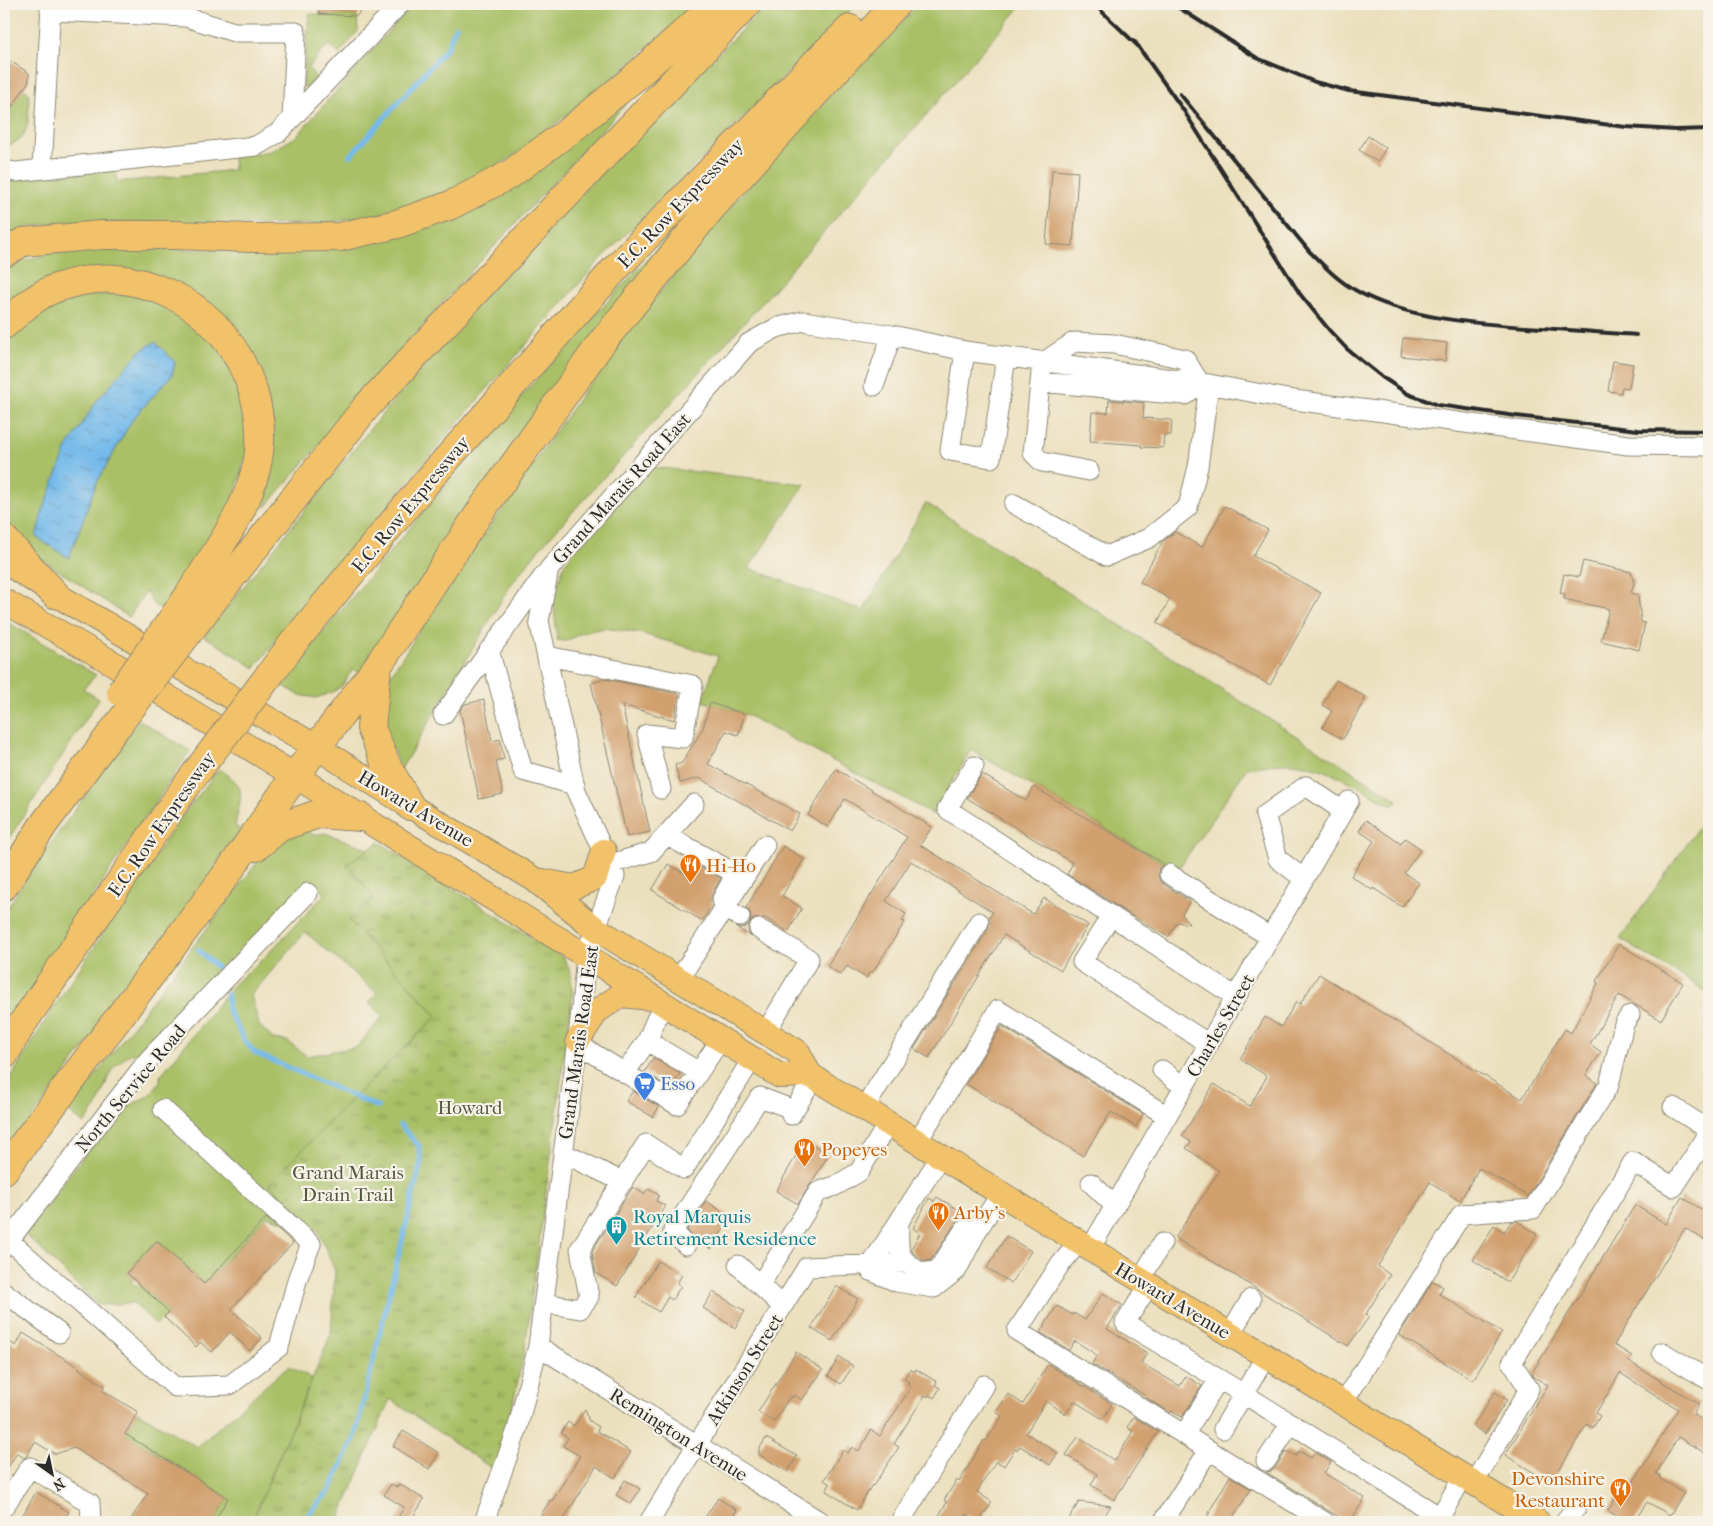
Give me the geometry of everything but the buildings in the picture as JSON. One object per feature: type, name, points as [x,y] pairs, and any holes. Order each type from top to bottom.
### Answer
[{"type":"highway","points":[[4,253],[23,242],[102,235],[249,238],[338,237],[397,224],[450,206],[509,175],[573,128],[634,78],[716,4]]},
{"type":"highway","points":[[4,886],[107,725],[198,600],[367,406],[747,4]]},
{"type":"highway","name":"E.C. Row Expressway","points":[[4,1055],[22,1024],[184,789],[294,642],[423,486],[615,270],[826,52],[877,4]]},
{"type":"highway","points":[[4,1170],[229,871],[296,776],[377,667],[480,512],[602,342],[713,206],[896,4]]},
{"type":"highway","points":[[4,325],[25,306],[55,289],[86,281],[114,279],[144,284],[185,302],[211,321],[228,341],[242,364],[252,387],[258,413],[260,441],[256,471],[240,513],[198,600]]},
{"type":"highway","points":[[4,539],[55,594]]},
{"type":"highway","points":[[377,667],[371,728],[386,764],[410,806]]},
{"type":"highway","points":[[229,871],[280,826],[318,814],[361,816]]},
{"type":"main road","name":"Howard Avenue","points":[[4,561],[55,594],[318,748],[410,806],[534,879],[595,928],[798,1052],[812,1076],[1085,1246],[1538,1522]]},
{"type":"main road","name":"Howard Avenue","points":[[4,602],[111,662],[780,1076],[812,1076]]},
{"type":"main road","points":[[534,879],[574,887],[595,878],[607,858]]},
{"type":"main road","points":[[578,1042],[596,1011],[621,996],[659,1001]]},
{"type":"street","points":[[4,170],[16,172],[256,146],[278,133],[400,4]]},
{"type":"street","points":[[42,169],[51,8],[186,17],[234,32],[296,32],[292,118]]},
{"type":"street","name":"Grand Marais Road East","points":[[484,1522],[517,1430],[538,1346],[578,1042],[586,956],[615,876],[576,792],[539,621],[549,568],[749,343],[776,328],[803,321],[892,335]]},
{"type":"street","points":[[874,386],[892,335],[964,351],[1042,363],[1204,384],[1288,399],[1628,446],[1709,446]]},
{"type":"street","points":[[1014,504],[1107,556],[1149,538],[1188,507],[1198,466],[1204,384],[1185,359],[1114,344],[1074,342],[1042,363]]},
{"type":"street","points":[[964,351],[950,451],[991,458],[1006,357]]},
{"type":"street","points":[[1042,363],[1033,453],[1042,462],[1089,471]]},
{"type":"street","points":[[1040,382],[1185,395],[1204,384]]},
{"type":"street","points":[[443,715],[549,568]]},
{"type":"street","points":[[490,650],[523,771],[575,785]]},
{"type":"street","points":[[547,656],[693,685],[683,738],[647,734],[661,789]]},
{"type":"street","points":[[974,766],[947,809],[1236,997]]},
{"type":"street","name":"Charles Street","points":[[1184,1434],[1017,1331],[1059,1266],[1085,1246],[1115,1206],[1209,1044],[1270,937],[1304,879],[1346,806],[1306,786],[1265,815],[1278,859],[1304,879]]},
{"type":"street","points":[[607,858],[651,852],[694,804]]},
{"type":"street","points":[[666,835],[736,874],[722,899],[732,913]]},
{"type":"street","points":[[679,980],[732,913],[765,845]]},
{"type":"street","points":[[1169,874],[1270,937]]},
{"type":"street","name":"North Service Road","points":[[6,1244],[148,1060],[308,893]]},
{"type":"street","points":[[1111,916],[1082,962],[1209,1044]]},
{"type":"street","points":[[864,1108],[978,922]]},
{"type":"street","points":[[759,929],[809,959],[766,1032]]},
{"type":"street","points":[[625,1073],[647,1041],[659,1001]]},
{"type":"street","points":[[917,1142],[998,1010],[1167,1116]]},
{"type":"street","points":[[1343,1403],[1462,1214],[1533,1209],[1609,1085],[1624,1024],[1630,1015]]},
{"type":"street","points":[[578,1042],[677,1105],[721,1040]]},
{"type":"street","points":[[647,1041],[699,1072]]},
{"type":"street","points":[[544,1303],[580,1309],[589,1297],[580,1249],[646,1144],[684,1169],[752,1059]]},
{"type":"street","points":[[1162,1070],[1184,1087]]},
{"type":"street","points":[[686,1245],[673,1231],[760,1097],[793,1112],[812,1076]]},
{"type":"street","points":[[1162,1243],[1125,1323],[1244,1394],[1438,1520],[1468,1480],[1529,1390],[1512,1362],[1633,1162],[1674,1187],[1709,1131],[1673,1107]]},
{"type":"street","points":[[6,1244],[176,1387],[230,1385],[279,1347],[298,1277],[311,1244],[163,1109]]},
{"type":"street","points":[[760,1285],[818,1192],[835,1186],[859,1172],[888,1123]]},
{"type":"street","points":[[563,1153],[623,1182]]},
{"type":"street","points":[[941,1156],[871,1264],[871,1271],[897,1282],[934,1288],[957,1270],[978,1230],[1001,1194]]},
{"type":"street","points":[[1091,1183],[1115,1206]]},
{"type":"street","points":[[899,1221],[899,1251],[906,1263],[922,1273],[938,1270],[964,1230],[978,1230]]},
{"type":"street","points":[[871,1264],[906,1263]]},
{"type":"street","points":[[738,1264],[782,1306]]},
{"type":"street","name":"Atkinson Street","points":[[649,1522],[806,1267],[871,1264]]},
{"type":"street","points":[[4,1292],[59,1333]]},
{"type":"street","points":[[1230,1334],[1252,1299]]},
{"type":"street","name":"Remington Avenue","points":[[538,1346],[821,1522]]},
{"type":"street","points":[[1662,1352],[1709,1380]]},
{"type":"street","points":[[1223,1429],[1266,1356]]},
{"type":"street","points":[[1218,1379],[1184,1434],[1325,1522]]},
{"type":"street","points":[[900,1522],[984,1384]]},
{"type":"street","points":[[1266,1461],[1291,1424]]},
{"type":"street","points":[[1163,1522],[1209,1450]]},
{"type":"street","points":[[4,1507],[30,1467],[90,1503],[91,1522]]},
{"type":"street","points":[[1564,1522],[1576,1508]]},
{"type":"green space","points":[[413,4],[697,4],[621,71],[529,145],[470,185],[412,209],[321,224],[55,223],[24,228],[4,237],[4,180],[115,170],[117,182],[234,170],[233,157],[271,151],[296,137]]},
{"type":"green space","points":[[767,4],[857,4],[600,260],[453,428],[255,668],[204,636],[383,413],[524,251]]},
{"type":"green space","points":[[919,4],[1023,4],[761,304],[539,549],[510,586],[401,769],[379,717],[385,683],[475,548],[604,362],[706,234],[808,119]]},
{"type":"green space","points":[[309,14],[357,16],[358,31],[339,54],[329,44],[308,68],[316,77],[307,88],[303,87]]},
{"type":"green space","points":[[23,89],[29,93],[27,126],[20,139],[4,147],[4,119]]},
{"type":"green space","points":[[622,99],[627,103],[439,306],[265,508],[271,472],[274,432],[264,381],[245,342],[220,314],[148,274],[4,314],[4,270],[24,261],[66,251],[89,249],[291,250],[388,238]]},
{"type":"green space","points":[[700,208],[361,674],[353,669],[342,686],[333,692],[316,698],[299,695],[282,685],[314,643],[504,415],[678,225]]},
{"type":"green space","points":[[123,293],[154,300],[185,314],[209,333],[245,394],[251,438],[232,505],[197,561],[161,610],[153,604],[146,591],[129,617],[20,545],[4,525],[4,343],[33,316],[53,304],[79,297]],"holes":[[[175,362],[172,375],[132,420],[96,484],[69,558],[36,537]]]},
{"type":"green space","points":[[652,467],[805,484],[749,568],[863,611],[926,503],[1398,800],[1393,806],[1345,780],[1306,765],[1288,763],[1247,768],[1177,871],[971,750],[933,814],[745,714],[702,701],[718,656],[639,633],[604,628],[582,633],[566,641],[557,640],[553,595],[566,561]]},
{"type":"green space","points":[[4,620],[96,675],[83,689],[99,699],[4,846]]},
{"type":"green space","points":[[139,720],[190,751],[63,940],[4,1034],[4,913],[32,870]]},
{"type":"green space","points":[[219,769],[239,787],[240,800],[235,826],[241,830],[214,867],[218,869],[4,1155],[4,1089],[52,1010],[180,819]]},
{"type":"green space","points":[[1709,812],[1709,993],[1620,939]]},
{"type":"green space","points":[[307,829],[313,835],[325,833],[369,849],[347,864],[374,897],[349,920],[437,1016],[350,1101],[270,1184],[307,1219],[299,1226],[267,1216],[204,1284],[157,1241],[127,1273],[133,1279],[131,1282],[136,1286],[139,1284],[169,1312],[156,1325],[134,1303],[98,1305],[25,1234],[116,1113],[148,1096],[160,1082],[160,1076],[236,982],[263,959],[325,894],[310,878],[140,1059],[131,1053],[115,1066],[97,1106],[84,1124],[68,1111],[273,842]],"holes":[[[305,932],[377,993],[369,1003],[383,1016],[357,1047],[307,1056],[287,1041],[273,1039],[259,1025],[251,995]]]},
{"type":"green space","name":"Howard","points":[[379,842],[563,957],[570,972],[572,998],[525,1348],[508,1427],[494,1470],[390,1399],[338,1522],[252,1522],[331,1334],[335,1271],[318,1230],[269,1184],[437,1016],[349,920],[374,897],[347,864]]},
{"type":"green space","points":[[288,1366],[312,1378],[252,1522],[214,1522],[228,1498],[125,1434],[138,1412],[197,1447]]},
{"type":"water","points":[[155,342],[175,362],[172,375],[132,420],[96,484],[69,558],[36,537],[42,513],[67,448],[96,402],[139,352]]},
{"type":"waterway","points":[[350,156],[447,48],[456,26]]},
{"type":"waterway","points":[[198,950],[219,969]]},
{"type":"waterway","points":[[227,994],[228,1010],[244,1040],[255,1053],[378,1107]]},
{"type":"waterway","points":[[305,1522],[309,1514],[330,1490],[355,1437],[421,1162],[419,1146],[400,1125]]},
{"type":"railway","points":[[1094,4],[1139,47]]},
{"type":"railway","points":[[1173,4],[1257,58],[1315,82],[1349,91],[1626,127],[1676,130],[1709,129]]},
{"type":"railway","points":[[1135,42],[1184,111],[1300,294],[1347,349],[1382,377],[1408,394],[1438,405],[1638,430],[1709,431]]},
{"type":"railway","points":[[1180,94],[1309,251],[1336,277],[1355,290],[1397,308],[1445,319],[1494,325],[1636,335]]},
{"type":"place","name":"Hi-Ho","points":[[690,884]]},
{"type":"place","name":"Esso","points":[[644,1102]]},
{"type":"place","name":"Popeyes","points":[[805,1168]]},
{"type":"place","name":"Arby's","points":[[938,1231]]},
{"type":"place","name":"Royal Marquis Retirement Residence","points":[[617,1246]]},
{"type":"place","name":"Devonshire Restaurant","points":[[1621,1508]]},
{"type":"park label","name":"Grand Marais Drain Trail","points":[[348,1183]]}]
